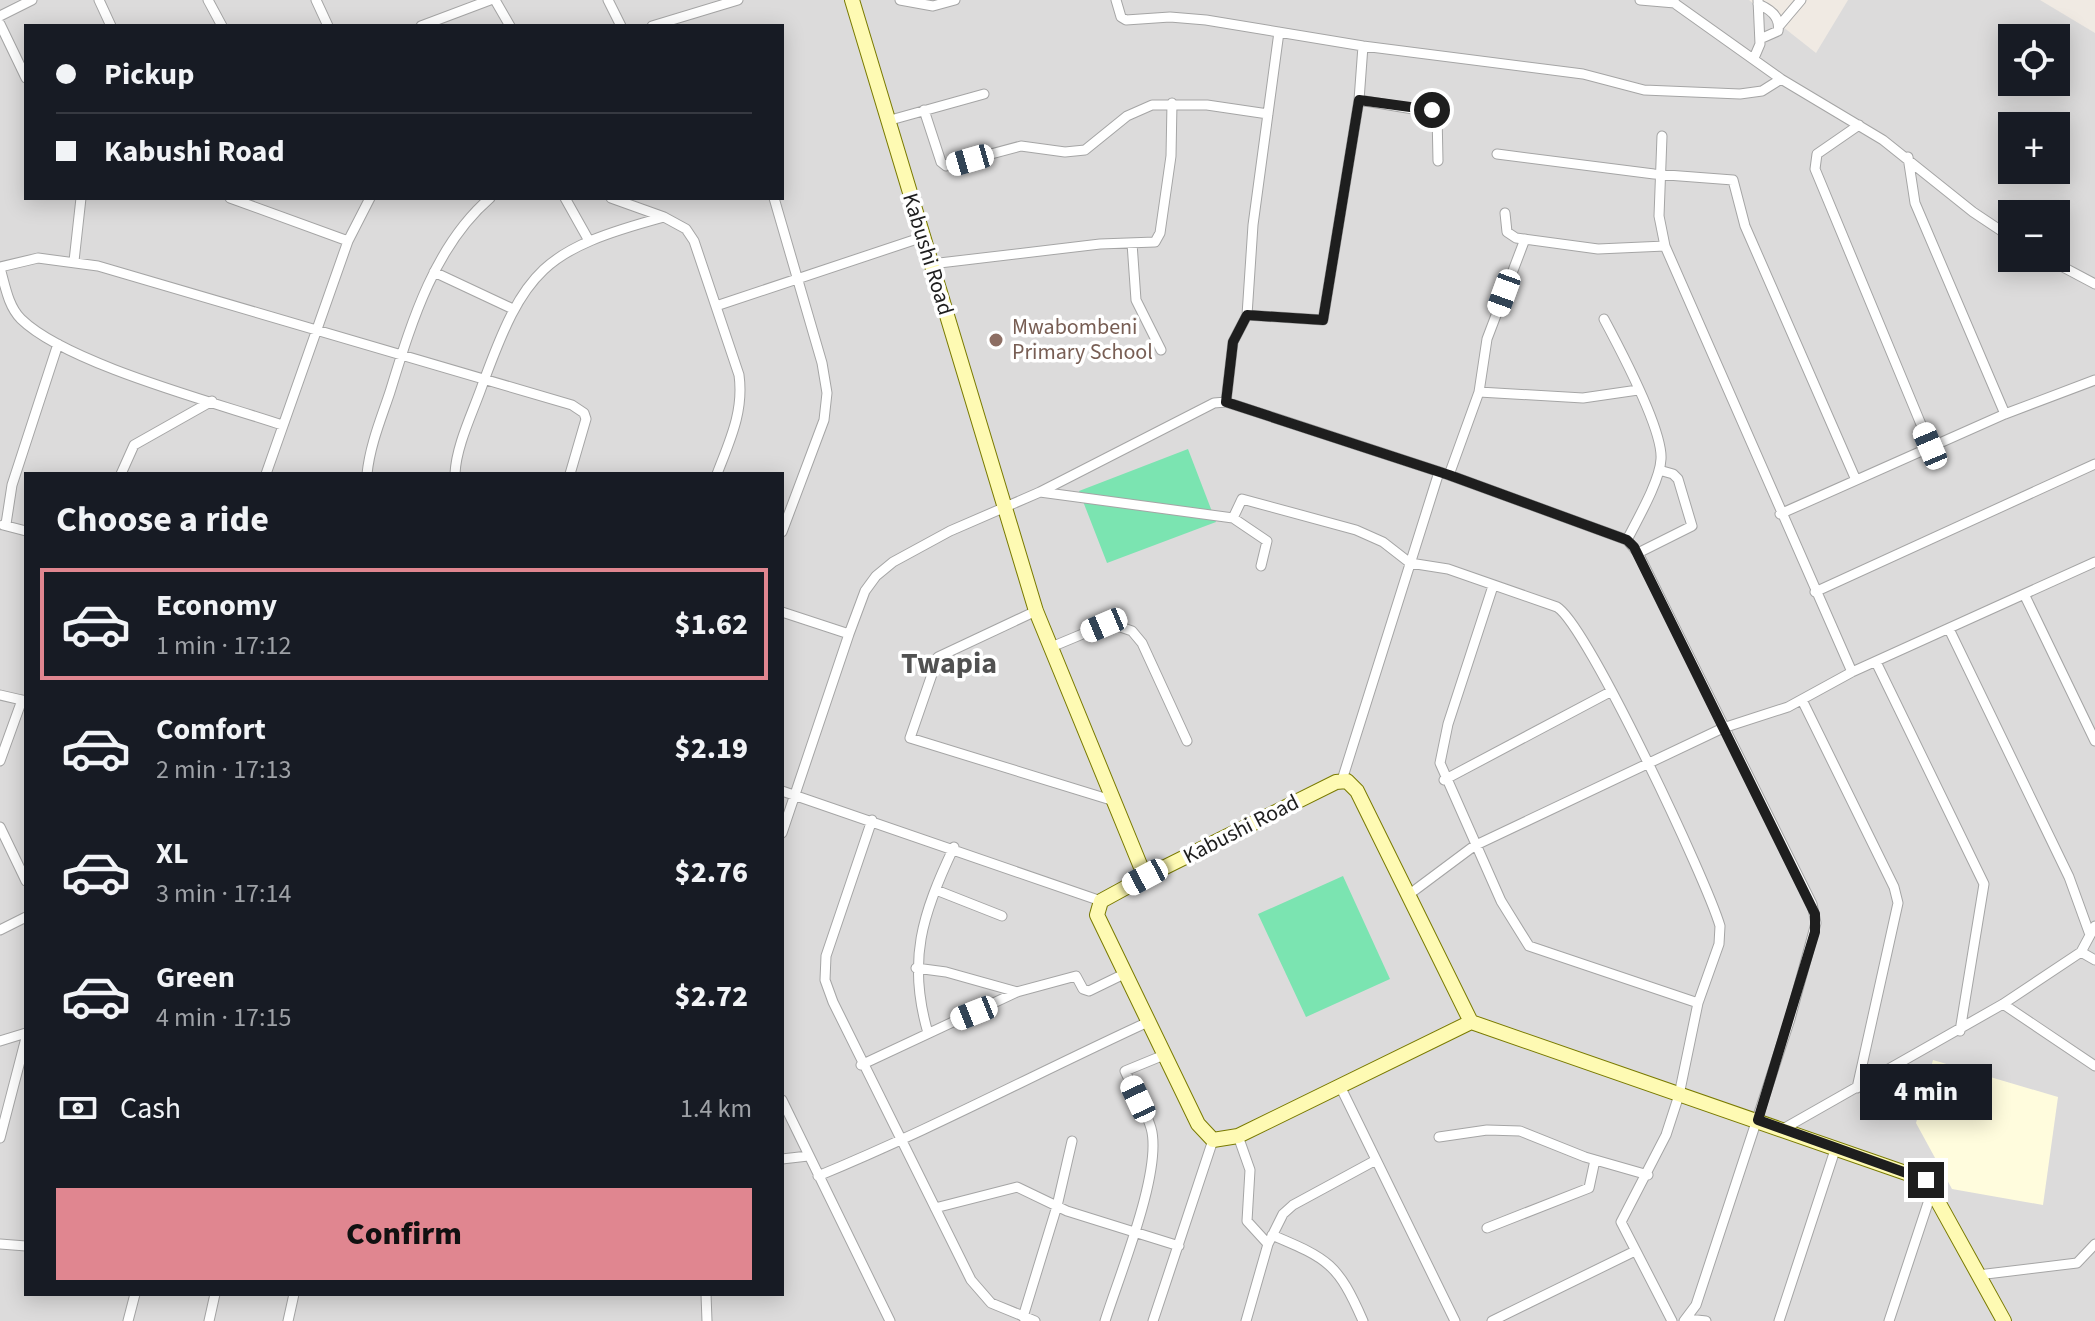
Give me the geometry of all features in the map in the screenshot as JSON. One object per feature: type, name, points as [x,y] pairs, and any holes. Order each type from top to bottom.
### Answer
[{"type":"main road","name":"Kabushi Road","points":[[852,0],[1036,611],[1145,877],[1342,780]]},
{"type":"main road","points":[[1342,780],[1357,791],[1471,1022],[1918,1176],[1933,1188],[2004,1321]]},
{"type":"main road","points":[[1145,877],[1101,901],[1097,915],[1198,1124],[1213,1140],[1238,1136],[1471,1022]]},
{"type":"street","points":[[0,16],[32,0]]},
{"type":"street","points":[[99,0],[110,24]]},
{"type":"street","points":[[208,0],[221,24]]},
{"type":"street","points":[[316,0],[327,24]]},
{"type":"street","points":[[434,24],[493,0],[509,24]]},
{"type":"street","points":[[608,0],[620,24]]},
{"type":"street","points":[[659,24],[738,0]]},
{"type":"street","points":[[900,0],[933,6],[955,0]]},
{"type":"street","points":[[1116,0],[1126,20],[1187,18],[1363,46],[1583,74],[1644,90],[1740,94],[1762,91],[1781,79]]},
{"type":"street","points":[[1640,0],[1672,2],[1781,79],[1908,157],[1973,212],[1998,229]]},
{"type":"street","points":[[1760,39],[1778,31],[1801,0]]},
{"type":"street","points":[[1754,58],[1760,39],[1758,2]]},
{"type":"street","points":[[1758,2],[1775,15],[1779,26]]},
{"type":"street","points":[[0,24],[24,74]]},
{"type":"street","points":[[1226,402],[1233,342],[1247,315],[1251,238],[1279,32]]},
{"type":"street","points":[[1247,315],[1323,320],[1359,100],[1363,46]]},
{"type":"street","points":[[887,121],[984,94]]},
{"type":"street","points":[[1359,100],[1437,113],[1438,161]]},
{"type":"street","points":[[924,110],[941,162],[946,166],[1021,146],[1065,152],[1085,150],[1127,116],[1152,105],[1172,103],[1268,114]]},
{"type":"street","points":[[931,264],[1158,240],[1171,156],[1172,103]]},
{"type":"street","points":[[1859,125],[1817,154],[1815,169],[1930,446]]},
{"type":"street","points":[[1662,136],[1659,216],[1665,246],[1780,514],[1852,672]]},
{"type":"street","points":[[1497,154],[1733,180],[1745,226],[1856,480]]},
{"type":"street","points":[[1908,157],[1915,203],[2005,414]]},
{"type":"street","points":[[74,261],[81,200]]},
{"type":"street","points":[[235,200],[348,241]]},
{"type":"street","points":[[267,472],[348,241],[369,200]]},
{"type":"street","points":[[367,472],[377,428],[434,272],[485,200]]},
{"type":"street","points":[[566,200],[588,239]]},
{"type":"street","points":[[617,200],[664,217],[691,235],[729,339],[742,394],[738,419],[718,472]]},
{"type":"street","points":[[775,200],[827,393],[824,420],[784,527]]},
{"type":"street","points":[[1505,213],[1508,234],[1525,239],[1598,249],[1665,246]]},
{"type":"street","points":[[456,472],[484,380],[513,309],[550,261],[588,239],[664,217]]},
{"type":"street","points":[[716,306],[923,237]]},
{"type":"street","points":[[1342,780],[1410,563],[1479,392],[1487,339],[1525,239]]},
{"type":"street","points":[[1132,243],[1136,300],[1161,350]]},
{"type":"street","points":[[282,425],[113,367],[58,344],[22,319],[11,304],[0,268],[28,258],[74,261],[124,272],[572,405],[584,413],[584,429],[571,472]]},
{"type":"street","points":[[2070,271],[2095,284]]},
{"type":"street","points":[[434,272],[513,309]]},
{"type":"street","points":[[0,312],[11,304]]},
{"type":"street","points":[[1604,319],[1638,390],[1661,454],[1659,470],[1627,540]]},
{"type":"street","points":[[24,530],[3,525],[12,485],[58,344]]},
{"type":"street","points":[[1780,514],[2005,414],[2095,380]]},
{"type":"street","points":[[1479,392],[1583,398],[1638,390]]},
{"type":"street","points":[[122,472],[134,445],[212,401]]},
{"type":"street","points":[[784,827],[849,634],[865,591],[876,576],[893,562],[950,531],[1040,492],[1196,410],[1226,402],[1444,473],[1627,540],[1638,553],[1812,904],[1816,923],[1758,1120],[1696,1305],[1686,1320]]},
{"type":"street","points":[[1815,592],[2095,464]]},
{"type":"street","points":[[1638,553],[1692,526],[1678,479],[1659,470]]},
{"type":"street","points":[[1040,492],[1233,518],[1266,539],[1261,566]]},
{"type":"street","points":[[1233,518],[1238,500],[1245,499],[1356,530],[1383,542],[1410,563],[1448,569],[1565,612],[1610,692],[1648,764],[1720,926],[1719,944],[1698,1003],[1679,1095],[1648,1175],[1621,1222],[1672,1321]]},
{"type":"street","points":[[1407,896],[1474,846],[1723,728],[1802,700],[1852,672],[2095,562]]},
{"type":"street","points":[[2084,567],[2095,573]]},
{"type":"street","points":[[1493,586],[1448,724],[1440,763],[1444,780],[1501,901],[1529,946],[1698,1003]]},
{"type":"street","points":[[2025,596],[2095,741]]},
{"type":"street","points":[[1036,611],[938,657],[910,738],[1111,800]]},
{"type":"street","points":[[784,613],[849,634]]},
{"type":"street","points":[[1049,648],[1109,623],[1132,631],[1142,643],[1187,741]]},
{"type":"street","points":[[1783,1129],[2003,1004],[2081,952],[2093,930],[1949,629]]},
{"type":"street","points":[[1876,662],[1984,884],[1960,1031]]},
{"type":"street","points":[[1444,780],[1610,692]]},
{"type":"street","points":[[0,695],[24,701],[0,761]]},
{"type":"street","points":[[1802,700],[1894,887],[1898,903],[1857,1088]]},
{"type":"street","points":[[784,792],[954,847],[1101,901]]},
{"type":"street","points":[[872,820],[826,956],[825,980],[861,1065],[977,1290],[991,1303],[1035,1321]]},
{"type":"street","points":[[0,827],[24,877]]},
{"type":"street","points":[[928,1033],[916,968],[936,890],[954,847]]},
{"type":"street","points":[[936,890],[1002,916]]},
{"type":"street","points":[[0,930],[24,918]]},
{"type":"street","points":[[2081,952],[2095,960]]},
{"type":"street","points":[[916,968],[946,972],[1017,992]]},
{"type":"street","points":[[861,1065],[1017,992],[1076,976],[1083,989],[1089,991],[1124,974]]},
{"type":"street","points":[[2003,1004],[2095,1066]]},
{"type":"street","points":[[818,1176],[901,1142],[1003,1089],[1148,1022]]},
{"type":"street","points":[[0,1041],[24,1036]]},
{"type":"street","points":[[0,1138],[24,1044]]},
{"type":"street","points":[[1105,1321],[1154,1152],[1151,1128],[1125,1071],[1164,1055]]},
{"type":"street","points":[[1340,1086],[1455,1321]]},
{"type":"street","points":[[784,1104],[890,1321]]},
{"type":"street","points":[[1439,1137],[1487,1130],[1520,1131],[1595,1160],[1648,1175]]},
{"type":"street","points":[[1238,1136],[1250,1170],[1247,1221],[1270,1240],[1327,1261],[1342,1277],[1363,1321]]},
{"type":"street","points":[[1153,1321],[1213,1140]]},
{"type":"street","points":[[1023,1317],[1057,1206],[1072,1141]]},
{"type":"street","points":[[1779,1321],[1836,1147]]},
{"type":"street","points":[[784,1159],[808,1156]]},
{"type":"street","points":[[1246,1321],[1270,1240],[1293,1205],[1376,1160]]},
{"type":"street","points":[[1487,1228],[1589,1188],[1595,1160]]},
{"type":"street","points":[[935,1208],[1012,1187],[1057,1206],[1179,1246]]},
{"type":"street","points":[[1889,1321],[1933,1188]]},
{"type":"street","points":[[0,1244],[24,1246]]},
{"type":"street","points":[[1978,1275],[2077,1263],[2095,1244]]},
{"type":"street","points":[[1492,1321],[1635,1251]]},
{"type":"street","points":[[128,1321],[134,1296]]},
{"type":"street","points":[[209,1321],[215,1296]]},
{"type":"street","points":[[288,1321],[294,1296]]},
{"type":"street","points":[[706,1296],[707,1321]]},
{"type":"street","points":[[1686,1320],[1706,1321]]},
{"type":"shaded area","name":"Twapia","points":[[0,0],[1749,0],[1816,53],[1848,0],[2040,0],[2095,33],[2095,1321],[0,1321]]},
{"type":"shaded area","points":[[1933,1060],[2058,1097],[2043,1205],[1952,1189],[1916,1123]]},
{"type":"green space","points":[[1188,449],[1216,522],[1107,563],[1079,491]]},
{"type":"green space","points":[[1343,876],[1390,979],[1306,1017],[1258,914]]},
{"type":"place","name":"Mwabombeni Primary School","points":[[996,340]]},
{"type":"district","name":"Twapia","points":[[949,663]]},
{"type":"route","points":[[1432,110],[1359,100],[1323,320],[1247,315],[1233,342],[1226,402],[1513,497],[1627,540],[1634,547],[1815,914],[1815,932],[1758,1120],[1926,1180]]}]
